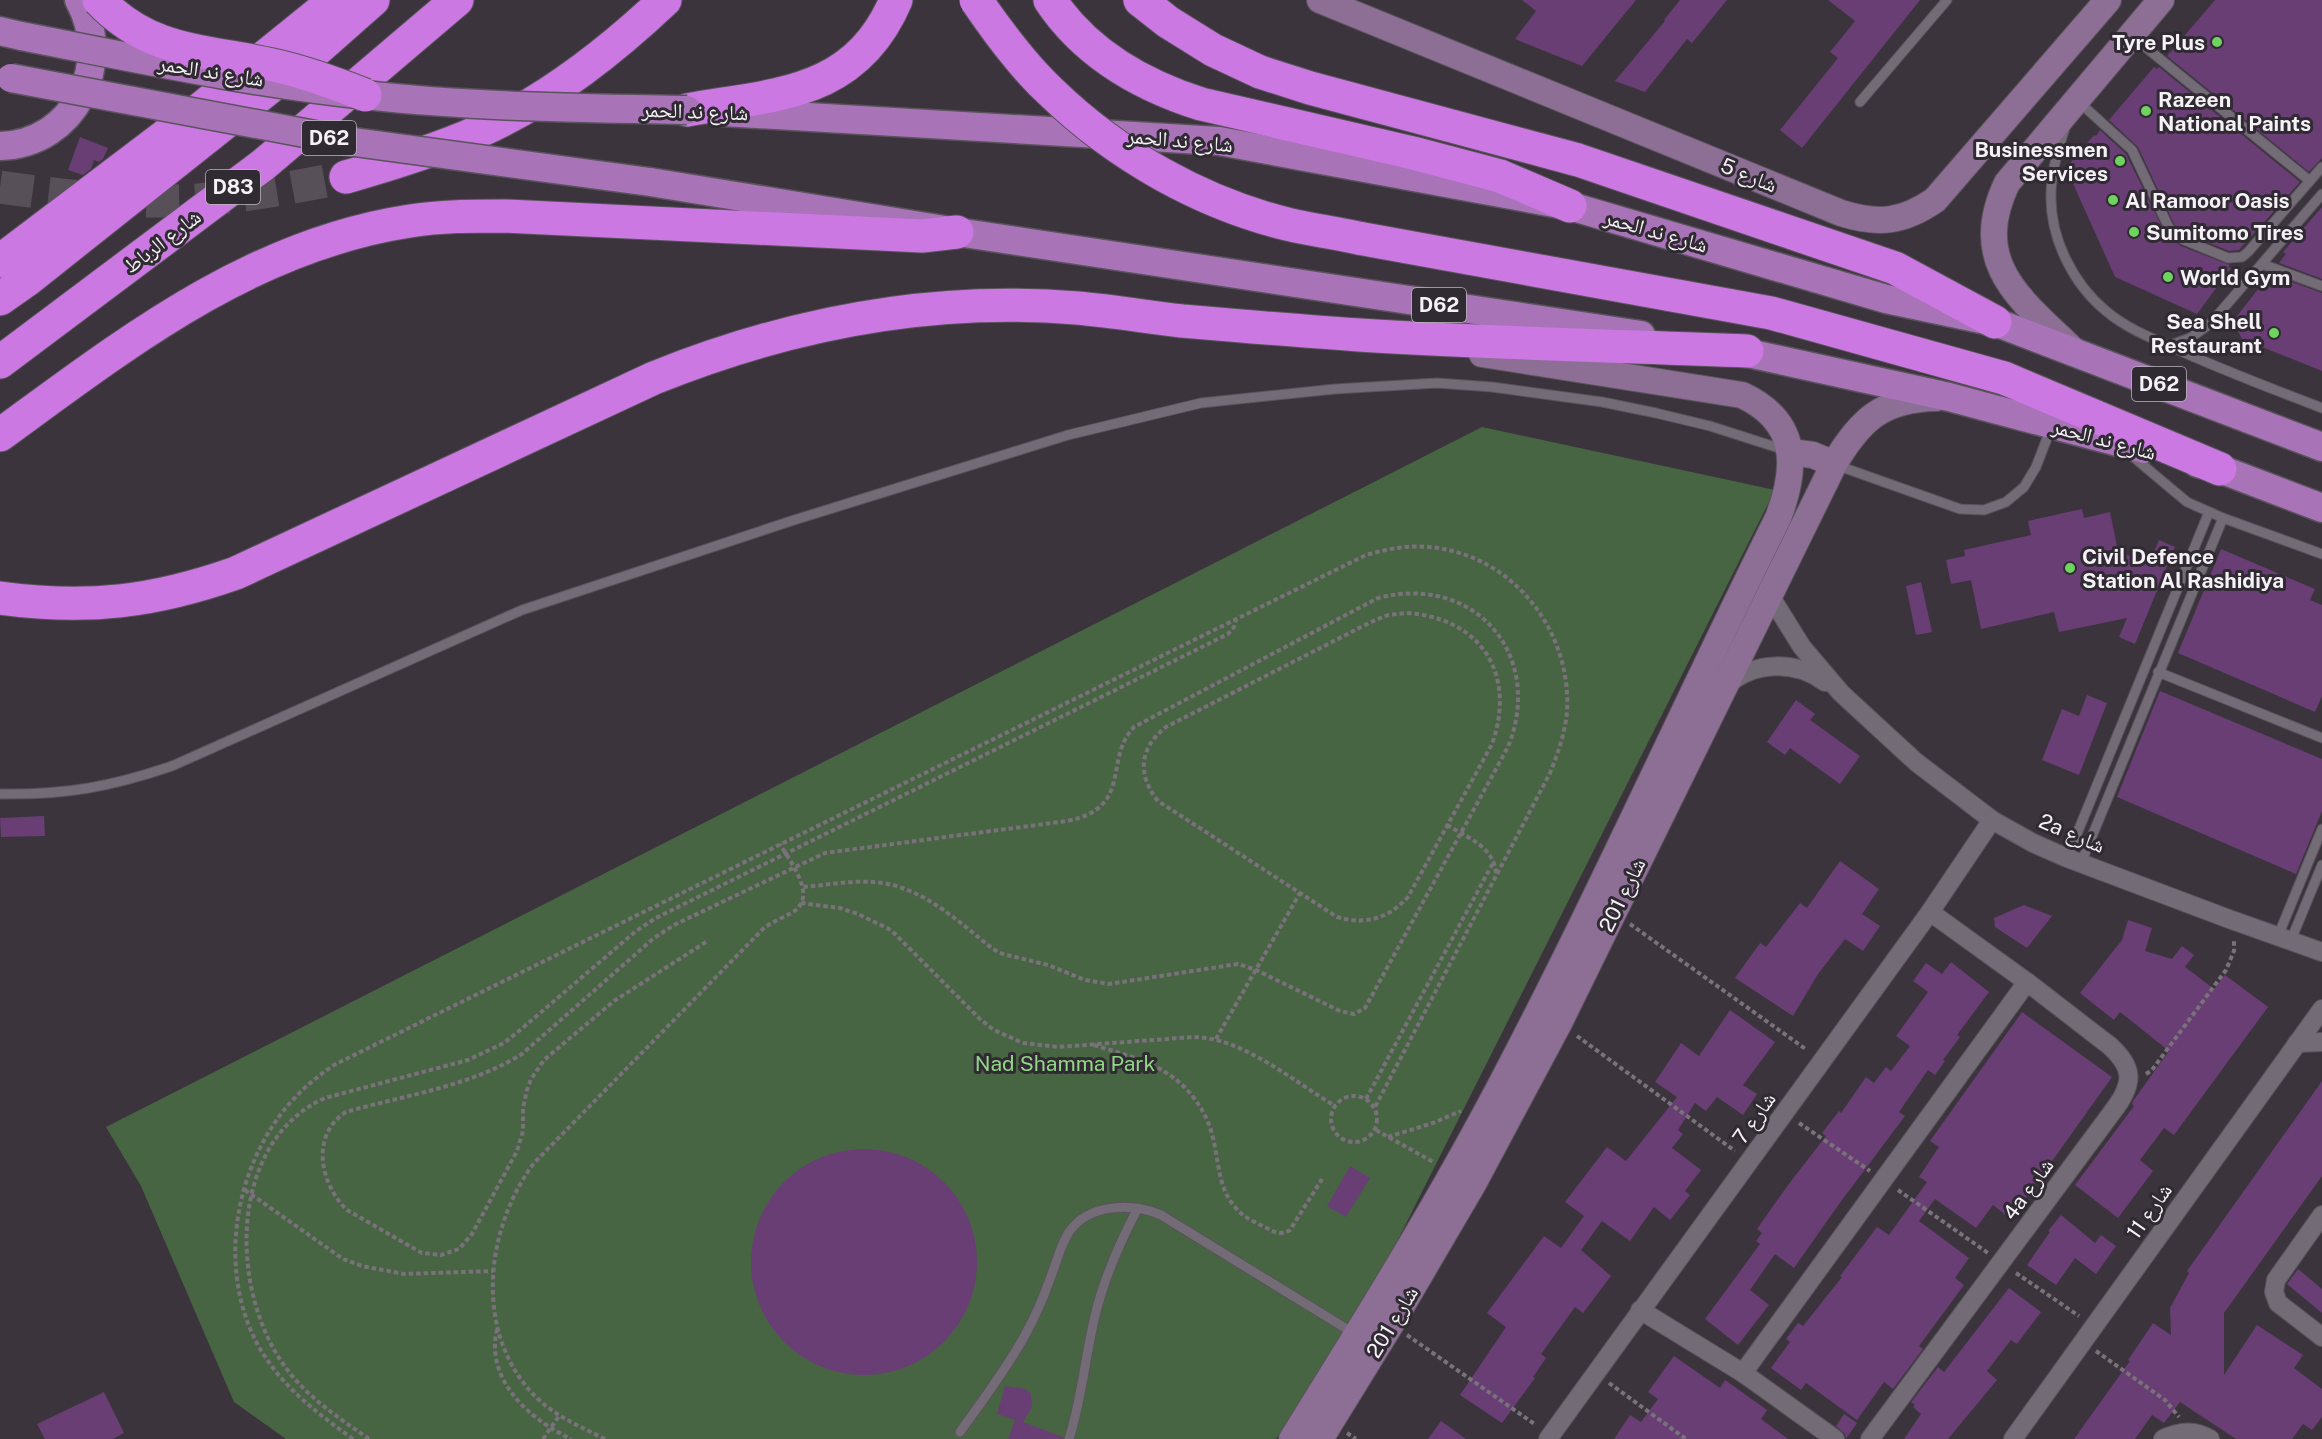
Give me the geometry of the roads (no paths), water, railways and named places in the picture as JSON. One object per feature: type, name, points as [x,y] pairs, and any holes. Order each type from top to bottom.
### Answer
[{"type":"highway","points":[[99,0],[127,25],[156,41],[300,72],[334,82],[365,95]]},
{"type":"highway","name":"D83","points":[[0,299],[304,60],[373,0]]},
{"type":"highway","name":"شارع الرباط","points":[[2,362],[263,165],[457,0]]},
{"type":"highway","points":[[346,177],[396,164],[481,131],[545,96],[601,56],[665,0]]},
{"type":"highway","points":[[687,110],[795,92],[824,81],[849,65],[871,44],[888,19],[896,0]]},
{"type":"highway","points":[[976,0],[1004,40],[1050,92],[1103,136],[1161,174],[1224,204],[1290,225],[1771,313],[2004,378],[2220,469]]},
{"type":"highway","points":[[1050,0],[1080,35],[1106,58],[1135,78],[1167,93],[1201,104],[1413,153],[1500,176],[1570,206]]},
{"type":"highway","points":[[1140,0],[1168,22],[1213,50],[1260,72],[1310,88],[1578,160],[1895,268],[1995,322]]},
{"type":"highway","points":[[0,261],[194,114],[334,1]]},
{"type":"highway","points":[[0,435],[102,361],[207,293],[275,259],[344,235],[379,227],[441,218],[505,216],[922,236],[957,231]]},
{"type":"highway","points":[[0,598],[60,604],[96,604],[167,594],[202,585],[236,573],[654,378],[736,347],[820,325],[870,316],[921,310],[1024,306],[1076,308],[1181,321],[1360,335],[1747,351]]},
{"type":"main road","points":[[0,146],[22,143],[49,130],[62,121],[80,97],[91,71],[93,41],[91,26],[79,0]]},
{"type":"main road","name":"شارع ند الحمر","points":[[11,33],[197,70],[365,95],[529,107],[687,110],[1220,141],[1570,206],[1886,299],[1995,322],[2322,447]]},
{"type":"main road","name":"شارع ند الحمر","points":[[5,77],[347,141],[650,182],[1747,351],[1949,397],[2220,469],[2322,508]]},
{"type":"street","name":"شارع 5","points":[[1320,0],[1841,213],[1860,219],[1880,221],[1900,218],[1918,211],[1935,200],[2108,0]]},
{"type":"street","points":[[2077,353],[2009,285],[1995,252],[1993,234],[1997,208],[2007,183],[2161,0]]},
{"type":"street","points":[[1360,335],[1742,395],[1759,403],[1775,417],[1785,433],[1790,452],[1813,456],[1834,464]]},
{"type":"street","name":"شارع 201","points":[[1320,1439],[1473,1184],[1559,1023],[1834,464],[1861,424],[1874,415],[1904,401],[1949,397]]},
{"type":"street","name":"شارع 201","points":[[1292,1439],[1453,1173],[1573,943],[1778,518],[1788,486],[1790,452]]},
{"type":"street","name":"2a شارع","points":[[1769,594],[1802,646],[1841,693],[1916,762],[1992,820],[2033,843],[2074,860],[2322,952]]},
{"type":"street","name":"2a شارع","points":[[1721,690],[1743,674],[1763,668],[1783,666],[1809,672],[1841,693]]},
{"type":"street","name":"شارع 7","points":[[1552,1438],[1594,1372],[1750,1162],[1930,912],[1992,820]]},
{"type":"street","points":[[1743,1373],[2027,982],[1930,912]]},
{"type":"street","name":"4a شارع","points":[[1870,1439],[2127,1092],[2129,1074],[2123,1058],[2027,982]]},
{"type":"street","name":"شارع 11","points":[[2013,1439],[2322,1009]]},
{"type":"street","points":[[2297,1043],[2322,1042]]},
{"type":"street","points":[[2322,1215],[2276,1280],[2274,1292],[2278,1303],[2322,1337]]},
{"type":"street","points":[[1640,1310],[1743,1373],[1835,1439]]},
{"type":"street","points":[[2163,1439],[2176,1433],[2191,1431],[2210,1439]]},
{"type":"lane","points":[[1860,102],[1947,0]]},
{"type":"lane","points":[[2131,35],[2310,182]]},
{"type":"lane","points":[[2322,167],[2242,257],[2228,258],[2184,240],[2170,230],[2132,150],[2074,103],[2054,163],[2052,179],[2052,213],[2060,246],[2075,275],[2095,302],[2120,322],[2168,346],[2322,408]]},
{"type":"lane","points":[[2168,346],[2201,332],[2322,194]]},
{"type":"lane","points":[[2262,264],[2322,286]]},
{"type":"lane","points":[[0,794],[41,794],[82,790],[128,781],[172,765],[522,610],[791,521],[1068,435],[1201,403],[1335,389],[1437,383],[1492,387],[1602,402],[1656,413],[1710,426],[1790,452]]},
{"type":"lane","points":[[1834,464],[1960,509],[1984,510],[2006,502],[2024,487],[2036,467],[2052,425]]},
{"type":"lane","points":[[2116,442],[2187,502],[2223,518],[2322,554]]},
{"type":"lane","points":[[2074,860],[2209,512]]},
{"type":"lane","points":[[2074,860],[2158,672],[2223,518]]},
{"type":"lane","points":[[2158,672],[2322,738]]},
{"type":"lane","points":[[2284,938],[2322,829]]},
{"type":"lane","points":[[2284,938],[2322,865]]},
{"type":"lane","points":[[960,1432],[1024,1337],[1069,1232],[1089,1216],[1101,1211],[1125,1207],[1138,1208],[1161,1215],[1357,1335]]},
{"type":"lane","points":[[1069,1439],[1080,1404],[1091,1334],[1103,1287],[1120,1242],[1138,1208]]},
{"type":"tunnel","points":[[0,187],[105,199],[184,201],[245,195],[346,177]]},
{"type":"place","name":"Tyre Plus","points":[[2217,42]]},
{"type":"place","name":"Razeen National Paints","points":[[2146,111]]},
{"type":"place","name":"Businessmen Services","points":[[2120,161]]},
{"type":"place","name":"Al Ramoor Oasis","points":[[2113,200]]},
{"type":"place","name":"Sumitomo Tires","points":[[2134,232]]},
{"type":"place","name":"World Gym","points":[[2168,277]]},
{"type":"place","name":"Sea Shell Restaurant","points":[[2274,333]]},
{"type":"place","name":"Civil Defence Station Al Rashidiya","points":[[2070,568]]},
{"type":"park label","name":"Nad Shamma Park","points":[[1065,1063]]}]
